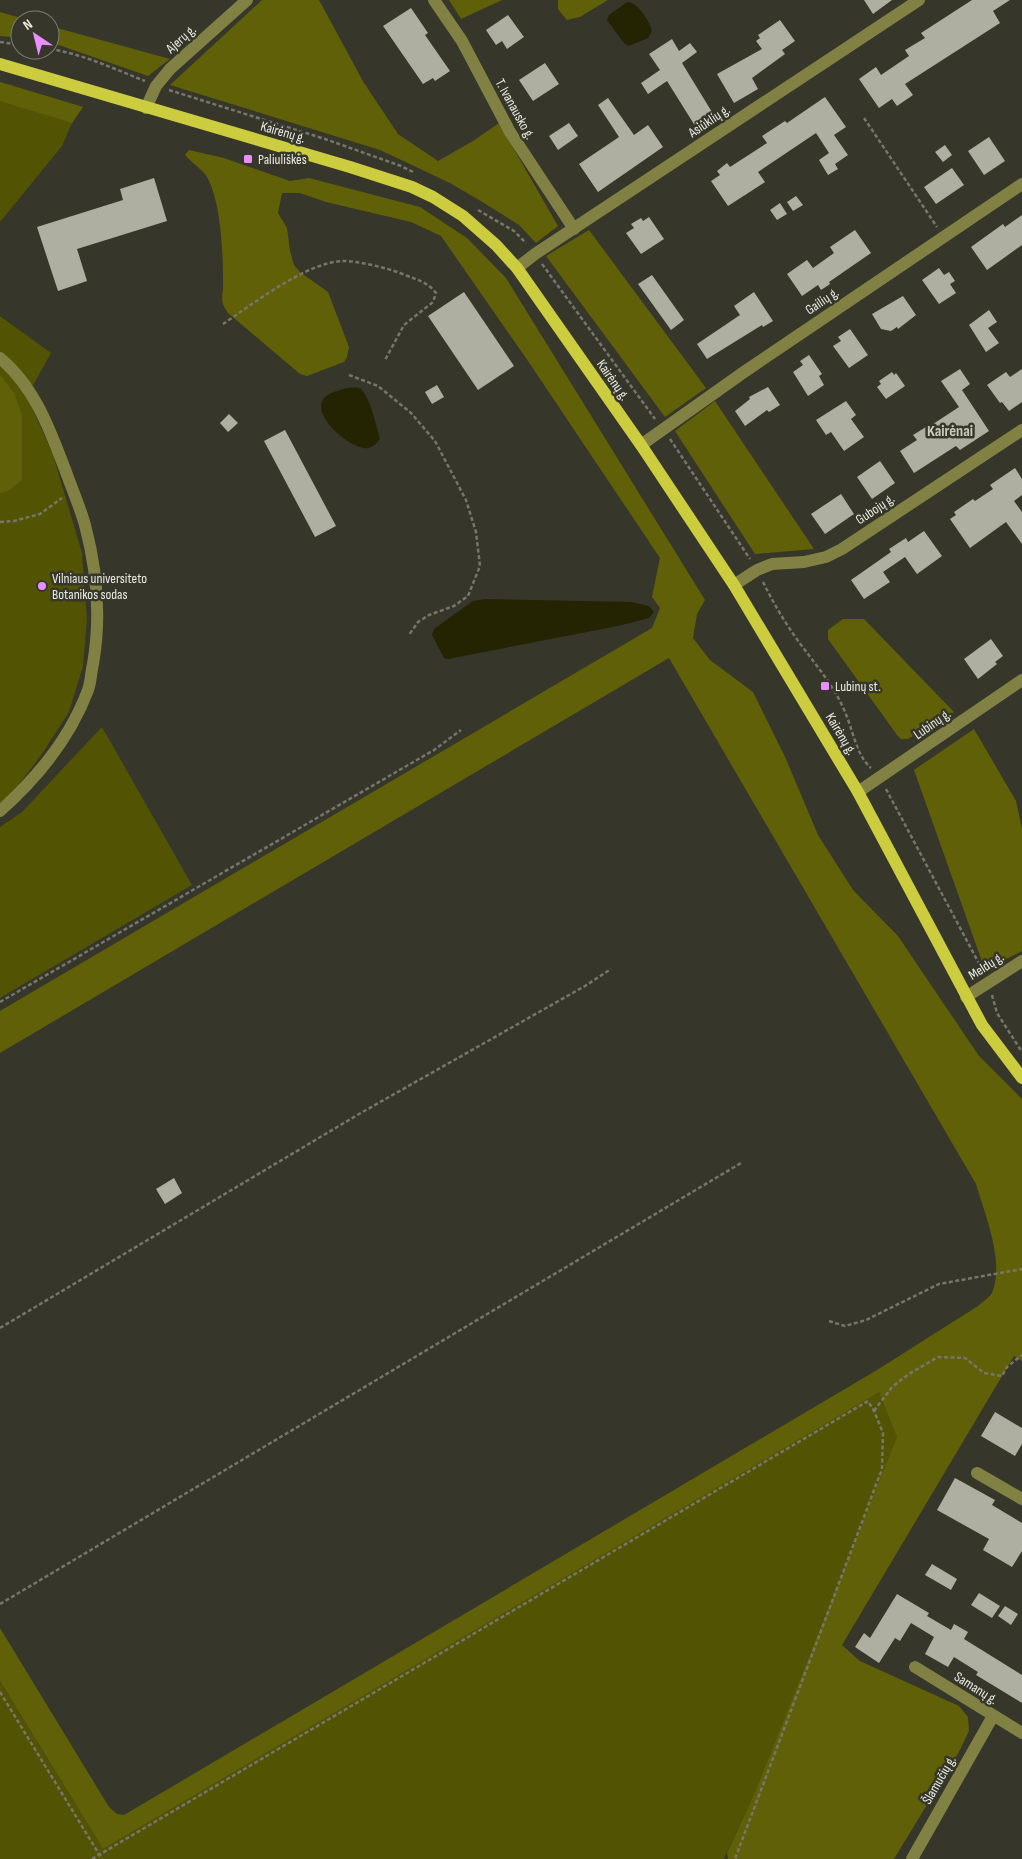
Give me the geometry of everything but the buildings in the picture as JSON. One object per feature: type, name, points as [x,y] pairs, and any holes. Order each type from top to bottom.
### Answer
[{"type":"main road","name":"Kairėnų g.","points":[[0,64],[412,187],[433,196],[463,216],[496,245],[517,268],[641,445],[734,585],[858,792],[982,1025],[1022,1078]]},
{"type":"street","name":"Ajerų g.","points":[[146,108],[156,86],[170,69],[247,0]]},
{"type":"street","name":"T. Ivanausko g.","points":[[434,0],[462,40],[520,148],[574,229]]},
{"type":"street","name":"Asiūklių g.","points":[[517,268],[535,254],[919,0]]},
{"type":"street","name":"Gailių g.","points":[[641,445],[744,372],[1022,184]]},
{"type":"street","points":[[0,358],[30,391],[50,429],[85,524],[98,610],[96,645],[89,688],[77,716],[58,746],[36,774],[0,811]]},
{"type":"street","name":"Gubojų g.","points":[[734,585],[757,570],[772,564],[804,562],[826,557],[842,549],[1022,430]]},
{"type":"street","name":"Lubinų g.","points":[[858,792],[1022,680]]},
{"type":"street","name":"Meldų g.","points":[[966,997],[1022,961]]},
{"type":"street","points":[[977,1473],[1022,1499]]},
{"type":"street","name":"Samanų g.","points":[[915,1667],[1022,1733]]},
{"type":"street","name":"Šlamučių g.","points":[[912,1859],[993,1716]]},
{"type":"path","points":[[60,51],[92,60],[156,86],[325,139],[416,173]]},
{"type":"path","points":[[864,118],[944,237]]},
{"type":"path","points":[[476,208],[514,232],[524,240],[535,254],[663,429],[757,570],[781,615],[827,678],[844,711],[858,749],[879,778],[989,982],[997,1013],[1022,1052]]},
{"type":"path","points":[[223,324],[277,288],[316,267],[344,261],[391,269],[430,285],[436,293],[433,302],[404,325],[385,360]]},
{"type":"path","points":[[349,375],[378,386],[411,413],[435,441],[466,500],[476,532],[480,566],[468,596],[454,606],[429,615],[418,622],[409,635]]},
{"type":"path","points":[[0,522],[14,521],[40,514],[60,499],[74,494]]},
{"type":"path","points":[[0,1002],[434,750],[460,730]]},
{"type":"path","points":[[0,1328],[358,1114],[585,986],[611,969]]},
{"type":"path","points":[[0,1604],[741,1163]]},
{"type":"path","points":[[829,1321],[845,1326],[866,1320],[939,1284],[1022,1269]]},
{"type":"path","points":[[874,1411],[892,1387],[938,1357],[966,1358],[984,1373],[1002,1376],[1007,1367],[1022,1355]]},
{"type":"path","points":[[92,1859],[868,1401],[883,1433],[882,1469],[734,1859]]},
{"type":"path","points":[[0,1692],[102,1859]]},
{"type":"shaded area","points":[[262,0],[319,0],[364,83],[398,134],[438,161],[473,141],[499,123],[558,226],[536,243],[519,225],[484,203],[450,183],[380,150],[170,85]]},
{"type":"shaded area","points":[[449,0],[502,0],[461,19]]},
{"type":"shaded area","points":[[558,0],[608,0],[580,17],[567,20],[558,9]]},
{"type":"shaded area","points":[[627,2],[635,5],[646,17],[652,31],[648,38],[628,46],[607,20],[609,15]]},
{"type":"shaded area","points":[[0,12],[10,15],[10,37],[0,36]]},
{"type":"shaded area","points":[[60,29],[170,59],[148,76],[60,45]]},
{"type":"shaded area","points":[[0,82],[83,107],[72,123],[62,146],[0,222]]},
{"type":"shaded area","points":[[0,82],[83,107],[72,123],[0,101]]},
{"type":"shaded area","points":[[189,150],[224,158],[290,181],[309,178],[420,207],[467,238],[506,278],[705,600],[697,614],[693,638],[710,660],[753,692],[786,759],[818,835],[853,890],[898,936],[979,1056],[1022,1099],[1022,1361],[1014,1356],[842,1645],[860,1661],[959,1706],[968,1717],[969,1731],[959,1752],[894,1859],[728,1859],[727,1853],[755,1792],[897,1437],[879,1392],[103,1849],[0,1681],[0,1628],[109,1807],[117,1814],[124,1815],[877,1370],[978,1306],[992,1293],[995,1281],[995,1253],[976,1184],[669,658],[0,1053],[0,1011],[652,628],[660,608],[652,597],[660,558],[528,361],[441,236],[411,222],[326,202],[300,193],[282,193],[278,213],[287,228],[294,265],[300,272],[328,292],[349,347],[344,362],[307,376],[300,374],[228,313],[225,308],[222,300],[222,241],[215,196],[205,174],[185,155]]},
{"type":"shaded area","points":[[589,230],[706,388],[665,417],[546,256]]},
{"type":"shaded area","name":"Vilniaus universiteto Botanikos sodas","points":[[0,316],[51,353],[27,396],[53,455],[82,553],[87,619],[83,666],[69,712],[42,754],[11,795],[0,804]]},
{"type":"shaded area","points":[[0,375],[14,393],[22,415],[22,480],[8,491],[0,493]]},
{"type":"shaded area","points":[[347,388],[359,388],[363,391],[369,403],[380,439],[372,447],[361,447],[343,438],[334,430],[322,413],[321,404],[325,397],[333,392]]},
{"type":"shaded area","points":[[715,401],[814,549],[755,554],[675,431]]},
{"type":"shaded area","points":[[485,599],[632,602],[649,606],[654,612],[649,618],[618,626],[448,659],[444,658],[432,635],[434,629],[473,601]]},
{"type":"shaded area","points":[[843,619],[864,619],[954,712],[908,739],[901,739],[828,639],[828,630]]},
{"type":"shaded area","points":[[102,727],[192,885],[0,998],[0,827],[22,812]]},
{"type":"shaded area","points":[[974,729],[1016,801],[1022,829],[1022,951],[985,970],[914,770]]},
{"type":"shaded area","points":[[879,1391],[898,1437],[755,1792],[724,1859],[0,1859],[0,1681],[103,1849]]},
{"type":"place","name":"Paliuliškės","points":[[248,159]]},
{"type":"place","name":"Vilniaus universiteto Botanikos sodas","points":[[42,586]]},
{"type":"place","name":"Lubinų st.","points":[[825,686]]},
{"type":"district","name":"Kairėnai","points":[[950,431]]}]
